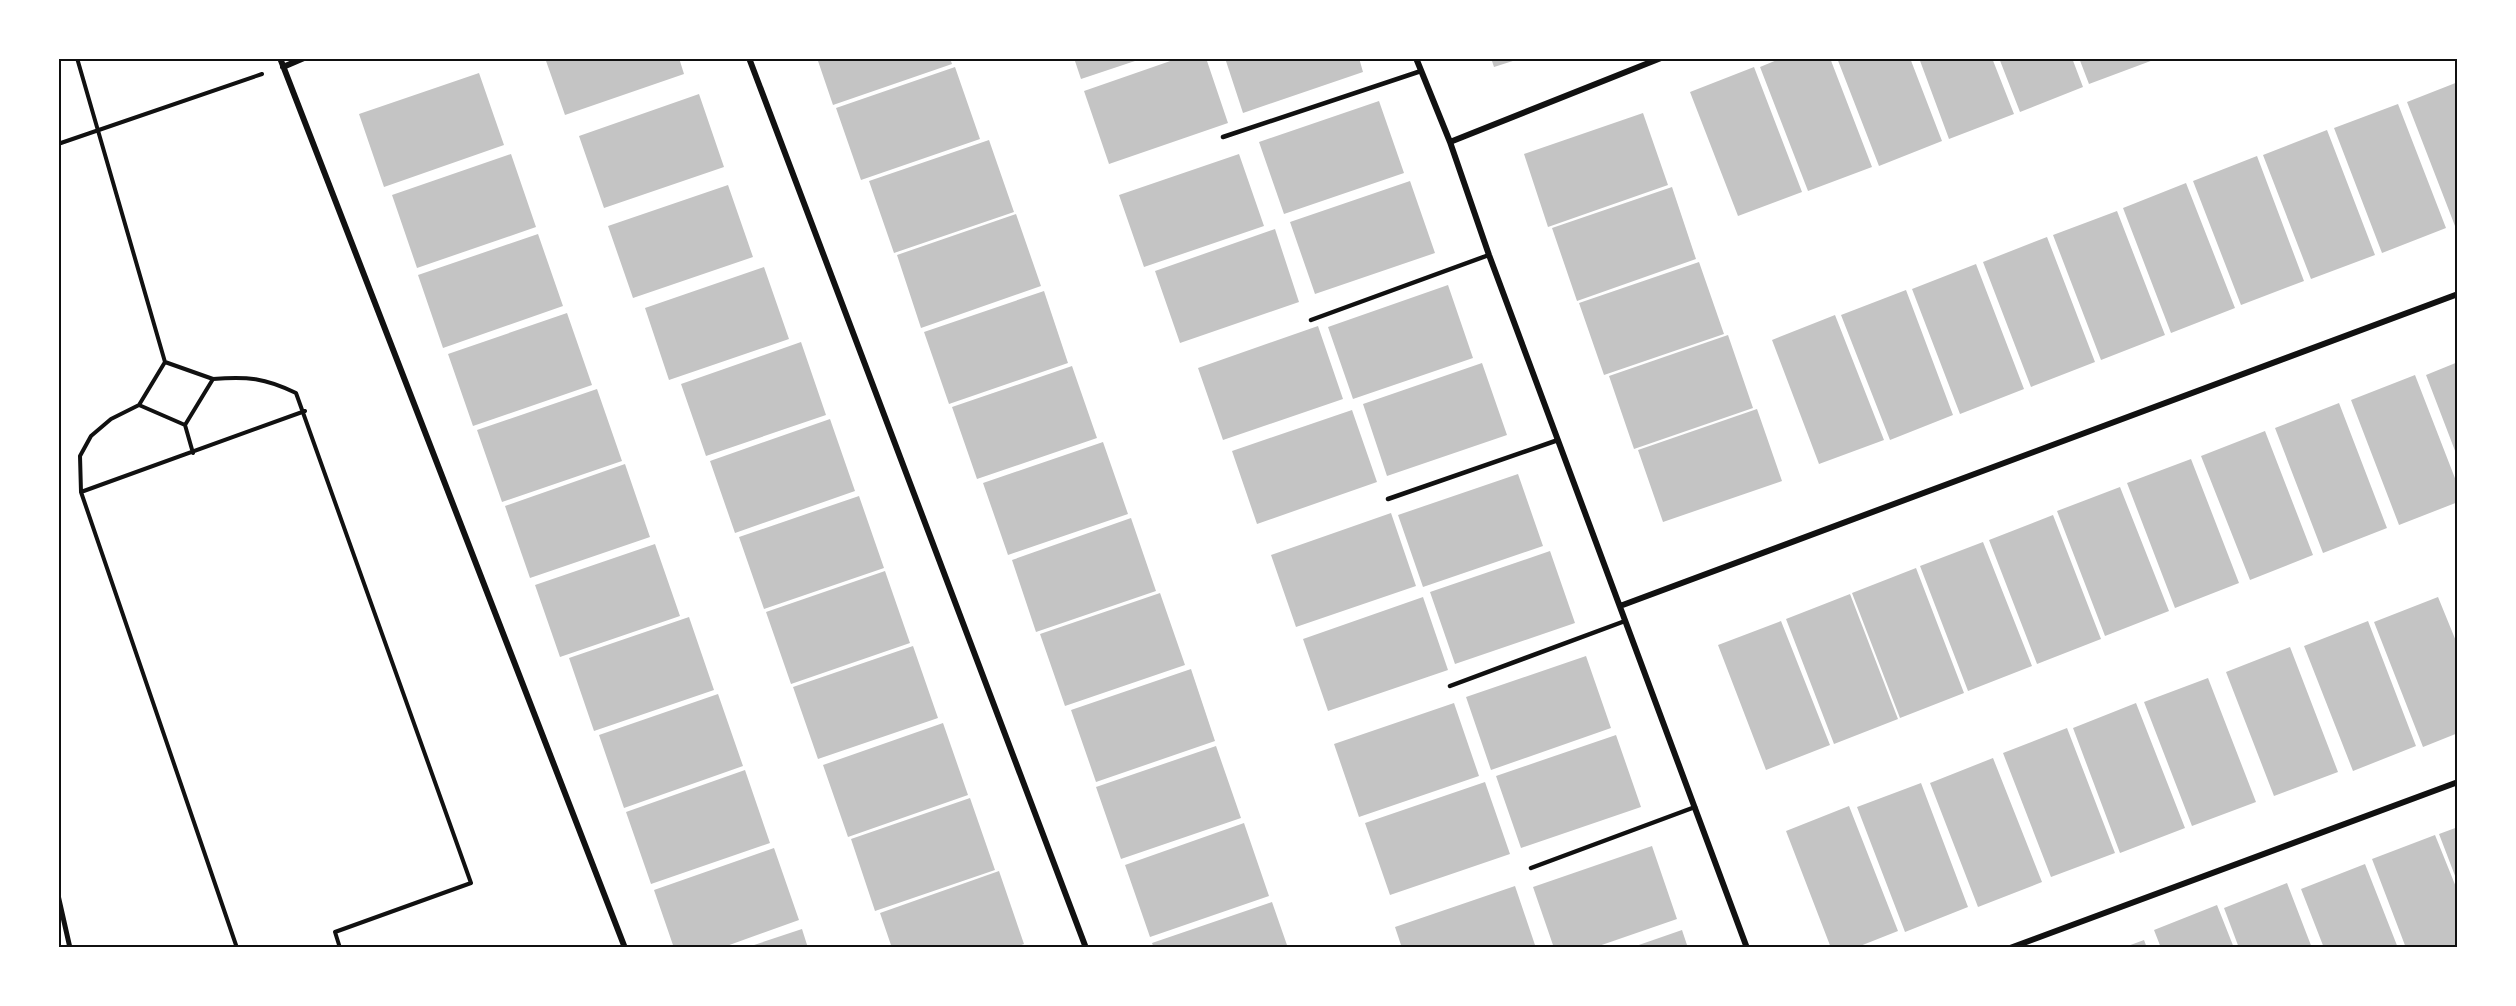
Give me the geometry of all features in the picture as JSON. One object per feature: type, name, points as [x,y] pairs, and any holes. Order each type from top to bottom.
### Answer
[{"type":"street","points":[[280,58],[625,948]]},
{"type":"street","points":[[283,67],[304,58]]},
{"type":"street","points":[[749,58],[1086,948]]},
{"type":"street","points":[[1416,58],[1450,142],[1489,255],[1747,948]]},
{"type":"street","points":[[1450,142],[1661,58]]},
{"type":"street","points":[[1620,606],[2457,294]]},
{"type":"street","points":[[2010,948],[2457,782]]},
{"type":"street","points":[[58,895],[70,948]]},
{"type":"lane","points":[[1222,137],[1421,71]]},
{"type":"lane","points":[[1311,320],[1489,255]]},
{"type":"lane","points":[[1389,499],[1558,440]]},
{"type":"lane","points":[[1450,686],[1625,621]]},
{"type":"lane","points":[[1531,868],[1695,807]]},
{"type":"path","points":[[77,58],[165,362],[139,405],[111,419],[91,436],[80,456],[81,492],[237,948]]},
{"type":"path","points":[[58,144],[283,67]]},
{"type":"path","points":[[165,362],[213,379],[244,376],[271,381],[296,393],[305,411],[471,883],[335,932],[340,948]]},
{"type":"path","points":[[193,453],[185,425],[213,379]]},
{"type":"path","points":[[139,405],[185,425]]},
{"type":"path","points":[[81,492],[305,411]]},
{"type":"building","points":[[545,58],[679,58],[684,74],[565,115]]},
{"type":"building","points":[[817,58],[950,58],[952,64],[833,105]]},
{"type":"building","points":[[1074,58],[1141,58],[1141,59],[1081,79]]},
{"type":"building","points":[[1179,58],[1206,58],[1228,123],[1109,164],[1084,91]]},
{"type":"building","points":[[1225,58],[1359,58],[1363,72],[1243,113]]},
{"type":"building","points":[[1491,58],[1519,58],[1519,59],[1494,67]]},
{"type":"building","points":[[1782,58],[1830,58],[1872,167],[1808,191],[1760,67]]},
{"type":"building","points":[[1837,58],[1910,58],[1942,141],[1879,166]]},
{"type":"building","points":[[1919,58],[1992,58],[2014,114],[1949,139]]},
{"type":"building","points":[[1999,58],[2072,58],[2083,87],[2020,112]]},
{"type":"building","points":[[2079,58],[2156,58],[2156,59],[2089,84]]},
{"type":"building","points":[[955,67],[980,139],[861,180],[836,108]]},
{"type":"building","points":[[1754,67],[1802,192],[1738,216],[1690,92]]},
{"type":"building","points":[[479,73],[504,145],[384,187],[359,114]]},
{"type":"building","points":[[2458,82],[2458,225],[2455,226],[2407,102]]},
{"type":"building","points":[[699,94],[724,167],[604,208],[579,136]]},
{"type":"building","points":[[1379,101],[1404,173],[1284,214],[1259,142]]},
{"type":"building","points":[[2398,104],[2446,228],[2382,253],[2334,128]]},
{"type":"building","points":[[1643,113],[1668,185],[1548,227],[1524,154]]},
{"type":"building","points":[[2327,130],[2375,255],[2311,279],[2263,155]]},
{"type":"building","points":[[989,140],[1014,212],[894,253],[869,181]]},
{"type":"building","points":[[511,154],[536,227],[417,268],[392,195]]},
{"type":"building","points":[[1239,154],[1264,226],[1144,267],[1119,195]]},
{"type":"building","points":[[2257,156],[2304,281],[2241,305],[2193,181]]},
{"type":"building","points":[[1410,181],[1435,253],[1315,294],[1290,222]]},
{"type":"building","points":[[2186,183],[2235,308],[2171,333],[2123,208]]},
{"type":"building","points":[[728,185],[753,257],[633,298],[608,226]]},
{"type":"building","points":[[1672,187],[1696,259],[1577,301],[1552,228]]},
{"type":"building","points":[[2117,211],[2165,335],[2101,360],[2053,235]]},
{"type":"building","points":[[1016,214],[1041,286],[921,328],[897,255]]},
{"type":"building","points":[[1275,229],[1299,302],[1180,343],[1155,271]]},
{"type":"building","points":[[538,234],[563,306],[443,348],[418,275]]},
{"type":"building","points":[[2047,237],[2095,362],[2031,387],[1983,262]]},
{"type":"building","points":[[1699,262],[1724,334],[1604,375],[1579,303]]},
{"type":"building","points":[[1976,264],[2024,389],[1960,414],[1912,289]]},
{"type":"building","points":[[764,267],[789,339],[669,380],[645,308]]},
{"type":"building","points":[[1448,285],[1473,358],[1353,399],[1328,327]]},
{"type":"building","points":[[1906,290],[1953,415],[1890,440],[1841,315]]},
{"type":"building","points":[[1044,291],[1068,363],[949,404],[924,332]]},
{"type":"building","points":[[567,313],[592,385],[473,426],[448,354]]},
{"type":"building","points":[[1835,315],[1884,440],[1819,464],[1772,340]]},
{"type":"building","points":[[1318,326],[1343,399],[1223,440],[1198,368]]},
{"type":"building","points":[[1728,335],[1753,408],[1634,449],[1609,376]]},
{"type":"building","points":[[801,342],[826,415],[706,456],[681,384]]},
{"type":"building","points":[[2458,362],[2458,456],[2457,456],[2426,375]]},
{"type":"building","points":[[1482,363],[1507,435],[1387,476],[1363,404]]},
{"type":"building","points":[[1072,366],[1097,438],[977,479],[952,407]]},
{"type":"building","points":[[2415,375],[2458,486],[2458,502],[2399,525],[2351,400]]},
{"type":"building","points":[[597,389],[622,461],[502,502],[477,430]]},
{"type":"building","points":[[2339,403],[2387,528],[2323,553],[2275,428]]},
{"type":"building","points":[[1757,409],[1782,481],[1663,522],[1638,450]]},
{"type":"building","points":[[1352,410],[1377,482],[1257,524],[1232,451]]},
{"type":"building","points":[[830,419],[855,491],[735,533],[710,461]]},
{"type":"building","points":[[2265,431],[2313,555],[2250,580],[2201,456]]},
{"type":"building","points":[[1103,442],[1128,514],[1008,555],[983,483]]},
{"type":"building","points":[[2191,459],[2239,583],[2175,608],[2127,483]]},
{"type":"building","points":[[625,464],[650,537],[530,578],[505,506]]},
{"type":"building","points":[[1518,474],[1543,546],[1423,587],[1398,515]]},
{"type":"building","points":[[2120,487],[2169,611],[2105,636],[2057,511]]},
{"type":"building","points":[[859,496],[884,568],[764,609],[739,537]]},
{"type":"building","points":[[1391,513],[1416,586],[1296,627],[1271,555]]},
{"type":"building","points":[[2053,515],[2101,639],[2037,664],[1989,540]]},
{"type":"building","points":[[1131,518],[1156,591],[1036,632],[1012,560]]},
{"type":"building","points":[[1983,542],[2032,666],[1968,691],[1920,566]]},
{"type":"building","points":[[655,544],[680,616],[560,657],[535,585]]},
{"type":"building","points":[[1550,551],[1575,623],[1455,664],[1430,592]]},
{"type":"building","points":[[1916,568],[1964,693],[1900,718],[1852,593]]},
{"type":"building","points":[[885,571],[910,643],[791,684],[766,612]]},
{"type":"building","points":[[1160,593],[1185,665],[1065,706],[1040,634]]},
{"type":"building","points":[[1850,594],[1898,719],[1834,744],[1786,619]]},
{"type":"building","points":[[1423,597],[1448,670],[1328,711],[1303,639]]},
{"type":"building","points":[[2438,597],[2458,646],[2458,733],[2423,747],[2374,622]]},
{"type":"building","points":[[689,617],[714,690],[594,731],[569,658]]},
{"type":"building","points":[[1781,621],[1830,745],[1766,770],[1718,645]]},
{"type":"building","points":[[2368,621],[2416,746],[2353,771],[2304,646]]},
{"type":"building","points":[[913,646],[938,718],[818,759],[793,687]]},
{"type":"building","points":[[2290,647],[2338,772],[2274,796],[2226,672]]},
{"type":"building","points":[[1586,656],[1611,728],[1491,770],[1466,697]]},
{"type":"building","points":[[1191,669],[1215,741],[1096,782],[1071,710]]},
{"type":"building","points":[[2208,678],[2256,802],[2192,826],[2144,702]]},
{"type":"building","points":[[718,694],[743,766],[624,808],[599,735]]},
{"type":"building","points":[[1454,703],[1479,776],[1359,817],[1334,744]]},
{"type":"building","points":[[2136,703],[2185,828],[2120,853],[2073,728]]},
{"type":"building","points":[[943,723],[968,795],[848,837],[823,765]]},
{"type":"building","points":[[2067,728],[2115,853],[2051,877],[2003,753]]},
{"type":"building","points":[[1616,735],[1641,807],[1521,848],[1496,776]]},
{"type":"building","points":[[1216,746],[1241,818],[1121,859],[1096,787]]},
{"type":"building","points":[[1993,758],[2042,882],[1978,907],[1930,783]]},
{"type":"building","points":[[745,770],[770,843],[651,884],[626,812]]},
{"type":"building","points":[[1485,782],[1510,854],[1390,895],[1365,823]]},
{"type":"building","points":[[1921,783],[1968,907],[1905,932],[1857,807]]},
{"type":"building","points":[[970,798],[995,870],[875,911],[851,839]]},
{"type":"building","points":[[1849,806],[1898,931],[1855,948],[1831,948],[1786,831]]},
{"type":"building","points":[[1244,823],[1269,896],[1150,937],[1125,865]]},
{"type":"building","points":[[2458,827],[2458,881],[2457,881],[2439,834]]},
{"type":"building","points":[[2435,835],[2458,892],[2458,948],[2406,948],[2372,859]]},
{"type":"building","points":[[1652,846],[1677,919],[1593,948],[1554,948],[1533,887]]},
{"type":"building","points":[[774,848],[799,920],[721,948],[674,948],[654,890]]},
{"type":"building","points":[[2365,864],[2398,948],[2324,948],[2301,889]]},
{"type":"building","points":[[999,871],[1024,944],[1013,948],[892,948],[880,913]]},
{"type":"building","points":[[2287,883],[2312,948],[2239,948],[2224,908]]},
{"type":"building","points":[[1515,886],[1536,948],[1402,948],[1395,927]]},
{"type":"building","points":[[1272,902],[1288,948],[1154,948],[1152,943]]},
{"type":"building","points":[[2217,905],[2234,948],[2161,948],[2154,930]]},
{"type":"building","points":[[802,929],[808,948],[748,948],[748,947]]},
{"type":"building","points":[[1682,930],[1688,948],[1633,948],[1633,947]]},
{"type":"building","points":[[2144,940],[2147,948],[2125,948],[2125,947]]}]
